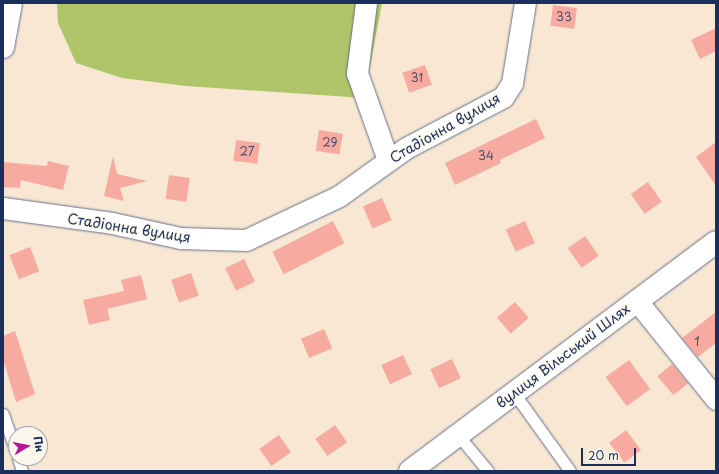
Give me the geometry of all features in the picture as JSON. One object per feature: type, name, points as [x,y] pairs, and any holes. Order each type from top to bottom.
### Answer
[{"type":"street","points":[[3,47],[11,3]]},
{"type":"street","points":[[366,3],[357,73],[388,160]]},
{"type":"street","name":"Стадіонна вулиця","points":[[3,208],[112,223],[180,238],[246,240],[339,196],[406,148],[503,97],[512,83],[525,3]]},
{"type":"street","name":"вулиця Вільський Шлях","points":[[410,471],[716,242]]},
{"type":"street","points":[[637,301],[716,399]]},
{"type":"lane","points":[[514,393],[570,471]]},
{"type":"lane","points":[[3,414],[8,429]]},
{"type":"lane","points":[[458,435],[488,471]]},
{"type":"green space","points":[[57,3],[382,3],[364,98],[186,86],[122,78],[76,63],[58,23]]},
{"type":"building","points":[[553,5],[577,8],[574,29],[550,26]]},
{"type":"building","points":[[716,28],[716,51],[700,59],[691,40]]},
{"type":"building","points":[[425,65],[432,85],[409,93],[402,73]]},
{"type":"building","points":[[536,119],[545,138],[500,160],[501,163],[455,185],[445,163]]},
{"type":"building","points":[[319,130],[343,134],[339,154],[316,151]]},
{"type":"building","points":[[236,140],[260,143],[257,164],[233,161]]},
{"type":"building","points":[[716,142],[716,186],[696,157]]},
{"type":"building","points":[[113,156],[117,174],[147,181],[120,188],[124,201],[104,196]]},
{"type":"building","points":[[48,161],[69,166],[63,190],[21,180],[20,188],[3,187],[3,162],[47,166]]},
{"type":"building","points":[[169,175],[190,178],[186,202],[166,199]]},
{"type":"building","points":[[648,182],[662,202],[645,214],[631,194]]},
{"type":"building","points":[[382,198],[392,220],[373,228],[363,207]]},
{"type":"building","points":[[333,221],[344,243],[284,274],[272,252]]},
{"type":"building","points":[[525,221],[535,243],[516,251],[506,230]]},
{"type":"building","points":[[585,236],[599,256],[582,268],[568,248]]},
{"type":"building","points":[[30,247],[39,271],[19,279],[9,255]]},
{"type":"building","points":[[244,259],[255,281],[236,291],[225,268]]},
{"type":"building","points":[[191,273],[199,296],[179,303],[171,280]]},
{"type":"building","points":[[141,275],[147,299],[107,309],[110,320],[89,325],[83,300],[124,291],[121,280]]},
{"type":"building","points":[[515,302],[529,318],[511,334],[497,318]]},
{"type":"building","points":[[716,312],[716,343],[698,357],[682,338]]},
{"type":"building","points":[[324,329],[332,348],[309,358],[301,339]]},
{"type":"building","points":[[15,331],[35,394],[16,402],[3,359],[3,336]]},
{"type":"building","points":[[403,355],[412,374],[390,384],[381,365]]},
{"type":"building","points":[[452,359],[461,378],[439,388],[430,369]]},
{"type":"building","points":[[629,360],[650,389],[627,406],[606,377]]},
{"type":"building","points":[[672,364],[688,383],[674,395],[657,376]]},
{"type":"building","points":[[335,425],[347,442],[327,456],[315,439]]},
{"type":"building","points":[[626,430],[641,450],[624,463],[609,443]]},
{"type":"building","points":[[279,435],[291,452],[271,466],[259,449]]}]
